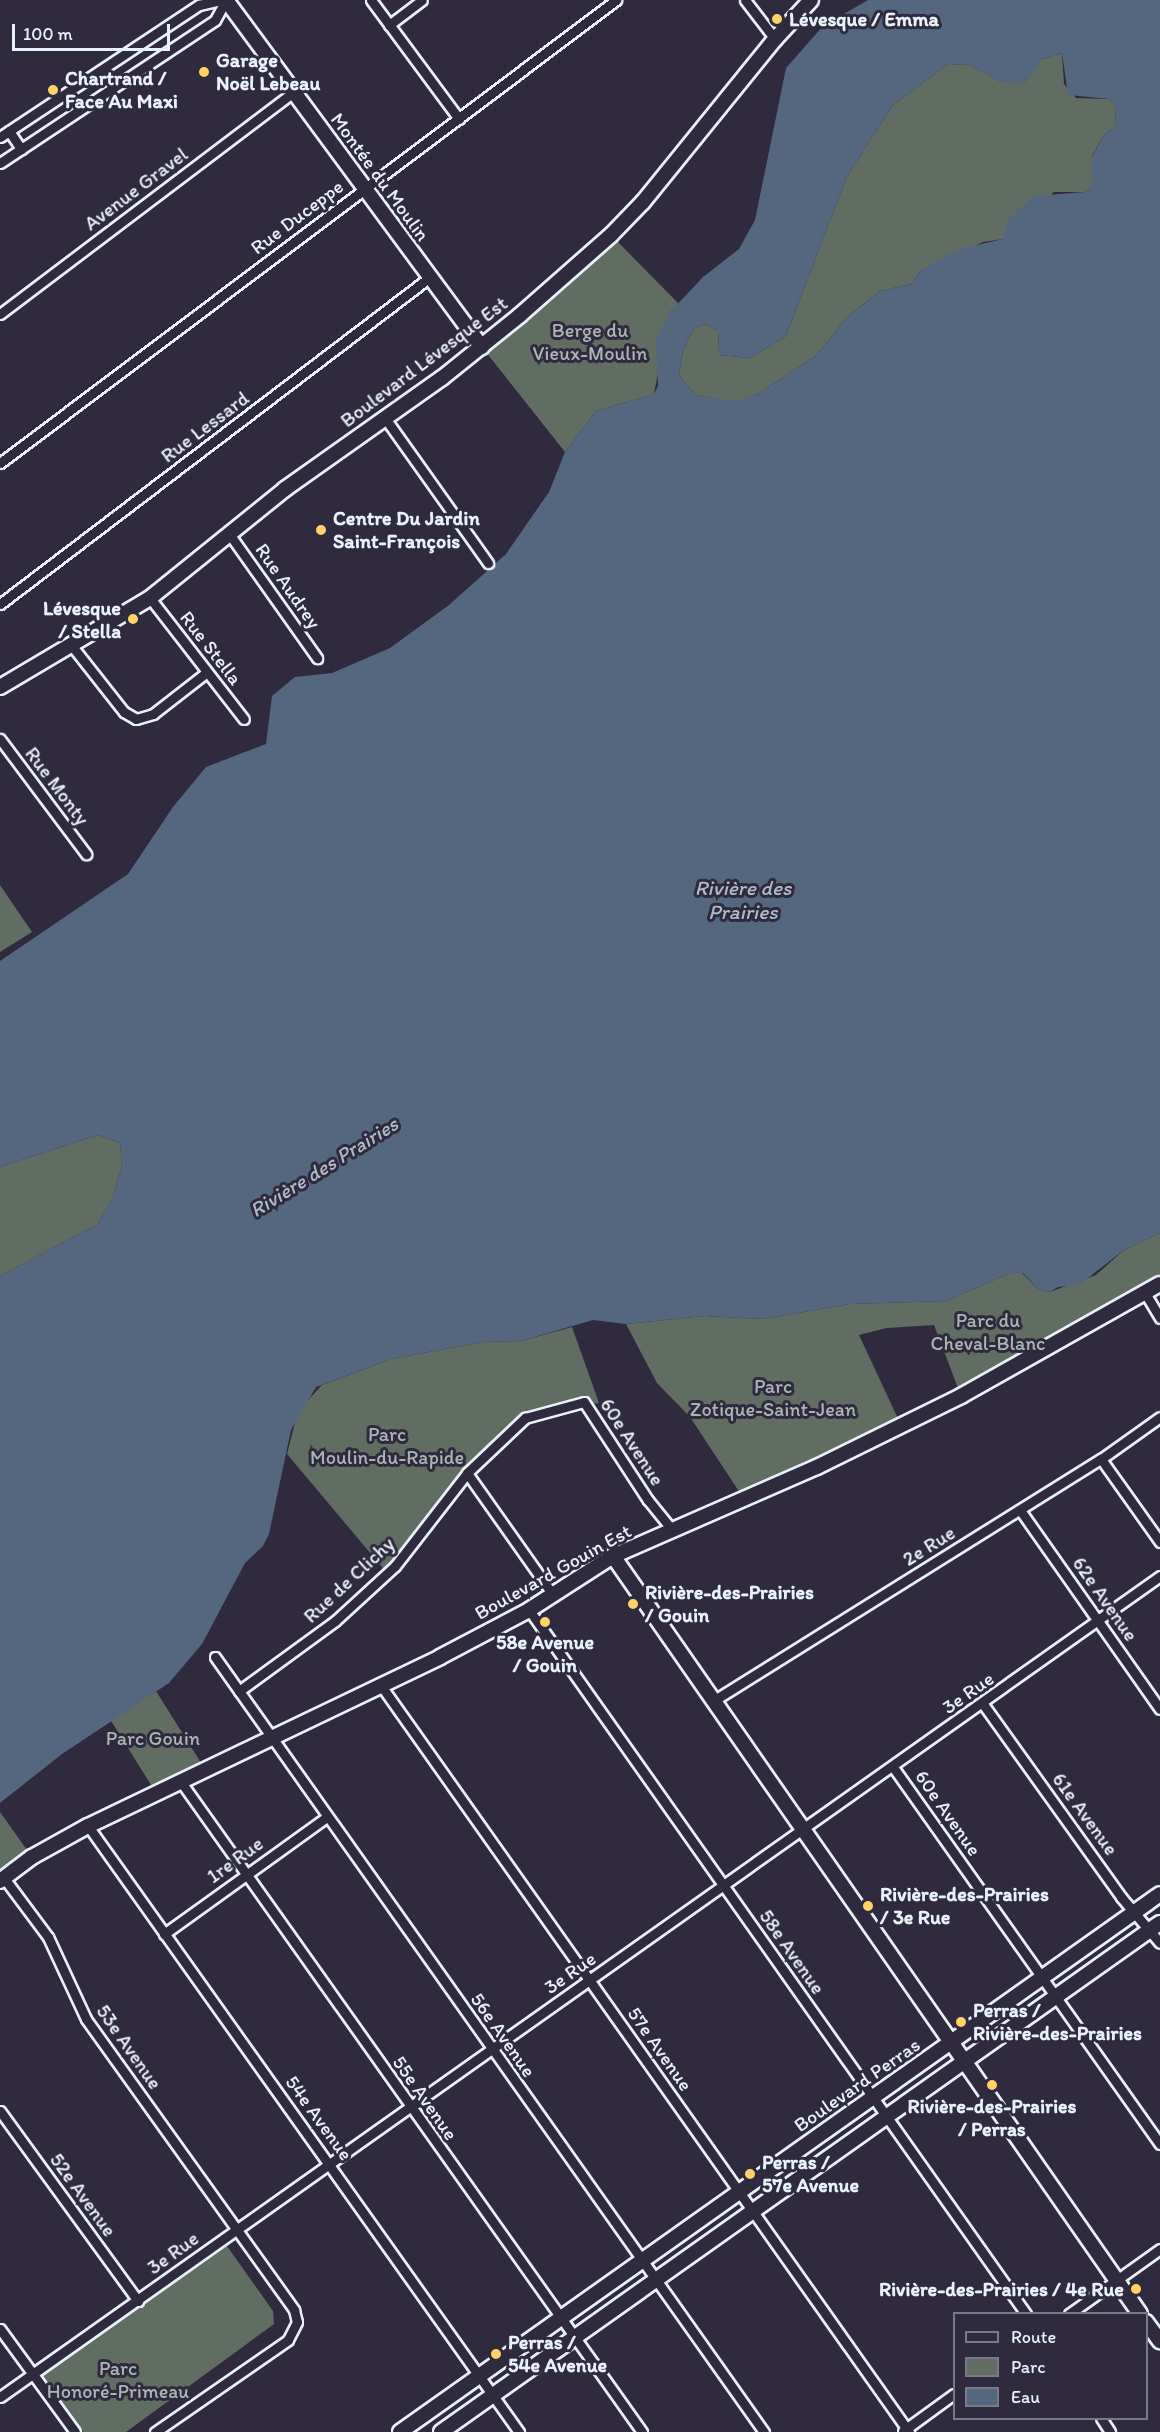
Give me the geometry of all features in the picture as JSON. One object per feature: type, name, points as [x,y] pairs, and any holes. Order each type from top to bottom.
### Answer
[{"type":"street","points":[[0,136],[200,5],[220,0]]},
{"type":"street","points":[[0,163],[215,20],[226,0]]},
{"type":"street","name":"Montée du Moulin","points":[[226,0],[482,347]]},
{"type":"street","points":[[371,0],[459,119]]},
{"type":"street","points":[[389,25],[422,0]]},
{"type":"street","name":"Rue Duceppe","points":[[0,463],[616,0]]},
{"type":"street","points":[[745,0],[775,39]]},
{"type":"street","name":"Boulevard Lévesque Est","points":[[0,687],[150,598],[292,484],[482,347],[611,235],[691,147],[775,39],[811,0]]},
{"type":"street","name":"Avenue Gravel","points":[[1,311],[294,92]]},
{"type":"street","points":[[9,131],[21,149]]},
{"type":"street","name":"Rue Lessard","points":[[0,604],[430,277]]},
{"type":"street","points":[[385,418],[488,563]]},
{"type":"street","name":"Rue Audrey","points":[[230,535],[317,658]]},
{"type":"street","name":"Rue Stella","points":[[150,598],[244,720]]},
{"type":"street","points":[[72,646],[124,712],[136,719],[153,714],[207,672]]},
{"type":"street","name":"Rue Monty","points":[[0,738],[86,854]]},
{"type":"street","name":"Boulevard Gouin Est","points":[[2,1880],[32,1857],[88,1826],[382,1687],[529,1610],[614,1556],[817,1467],[961,1396],[1160,1284]]},
{"type":"street","points":[[1145,1293],[1160,1318]]},
{"type":"street","name":"60e Avenue","points":[[584,1402],[648,1500],[672,1530]]},
{"type":"street","name":"Rue de Clichy","points":[[239,1691],[328,1627],[395,1566],[467,1473],[525,1418],[584,1402]]},
{"type":"street","name":"2e Rue","points":[[713,1701],[1101,1459],[1160,1417]]},
{"type":"street","points":[[1101,1459],[1160,1542]]},
{"type":"street","points":[[467,1473],[554,1595]]},
{"type":"street","name":"62e Avenue","points":[[1020,1510],[1160,1708]]},
{"type":"street","points":[[614,1556],[962,2063],[1139,2312]]},
{"type":"street","name":"3e Rue","points":[[0,2397],[411,2109],[1160,1576]]},
{"type":"street","name":"58e Avenue","points":[[529,1610],[1025,2312]]},
{"type":"street","name":"56e Avenue","points":[[215,1657],[764,2432]]},
{"type":"street","name":"57e Avenue","points":[[382,1687],[905,2431]]},
{"type":"street","name":"61e Avenue","points":[[983,1704],[1135,1912],[1155,1926],[1160,1943]]},
{"type":"street","name":"60e Avenue","points":[[893,1767],[1160,2144]]},
{"type":"street","name":"55e Avenue","points":[[181,1782],[642,2432]]},
{"type":"street","name":"1re Rue","points":[[164,1934],[327,1817]]},
{"type":"street","name":"54e Avenue","points":[[88,1826],[519,2432]]},
{"type":"street","name":"53e Avenue","points":[[2,1880],[48,1937],[86,2019],[294,2310],[297,2322],[294,2332],[155,2432]]},
{"type":"street","name":"Boulevard Perras","points":[[400,2432],[1160,1894]]},
{"type":"street","points":[[441,2432],[1155,1926]]},
{"type":"street","name":"52e Avenue","points":[[0,2111],[138,2301]]},
{"type":"street","points":[[1070,2312],[1160,2249]]},
{"type":"street","points":[[1148,2325],[1160,2342]]},
{"type":"street","points":[[0,2329],[75,2432]]},
{"type":"street","points":[[905,2431],[953,2395]]},
{"type":"green space","points":[[1062,53],[1064,84],[1076,98],[1110,99],[1115,106],[1116,126],[1103,136],[1092,156],[1092,188],[1085,192],[1054,192],[1003,239],[983,242],[921,270],[911,284],[880,291],[846,318],[817,355],[758,394],[736,402],[695,395],[679,375],[683,350],[694,328],[706,324],[718,331],[719,355],[750,358],[786,336],[847,176],[893,105],[948,64],[969,65],[1002,82],[1042,59]]},
{"type":"green space","name":"Berge du Vieux-Moulin","points":[[611,235],[679,304],[670,312],[654,394],[596,411],[565,452],[482,347]]},
{"type":"green space","points":[[0,885],[32,932],[0,952]]},
{"type":"green space","points":[[98,1135],[120,1143],[122,1165],[113,1197],[98,1224],[0,1276],[0,1167]]},
{"type":"green space","name":"Parc Zotique-Saint-Jean","points":[[1160,1233],[1160,1284],[961,1396],[934,1325],[887,1328],[859,1335],[901,1425],[744,1499],[690,1417],[657,1383],[626,1324],[704,1316],[763,1319],[850,1304],[946,1301],[1010,1273],[1022,1273],[1038,1289],[1050,1292],[1096,1275],[1124,1250]]},
{"type":"green space","name":"Parc Moulin-du-Rapide","points":[[572,1327],[599,1403],[549,1410],[507,1432],[387,1573],[287,1454],[298,1411],[322,1385],[391,1359],[483,1342],[521,1341]]},
{"type":"green space","name":"Parc Gouin","points":[[156,1691],[205,1770],[159,1798],[110,1720]]},
{"type":"green space","points":[[0,1812],[32,1857],[0,1881]]},
{"type":"green space","name":"Parc Honoré-Primeau","points":[[227,2246],[273,2311],[274,2324],[126,2432],[83,2432],[43,2375]]},
{"type":"water","name":"Rivière des Prairies","points":[[868,0],[1160,0],[1160,1233],[1124,1250],[1079,1285],[1058,1287],[1050,1292],[1038,1289],[1023,1273],[1010,1273],[946,1301],[850,1304],[763,1319],[704,1316],[626,1324],[593,1320],[521,1341],[483,1342],[391,1359],[316,1387],[291,1430],[269,1534],[263,1546],[245,1563],[202,1644],[169,1683],[62,1754],[0,1803],[0,1276],[98,1224],[113,1197],[122,1165],[120,1143],[98,1135],[0,1167],[0,961],[128,874],[173,807],[206,767],[266,744],[272,696],[295,677],[332,673],[390,648],[449,605],[506,554],[549,492],[565,452],[596,411],[654,394],[658,386],[656,340],[670,312],[703,277],[739,249],[755,220],[786,68],[823,26]],"holes":[[[1062,53],[1068,95],[1110,99],[1115,106],[1116,126],[1103,136],[1092,157],[1092,188],[1085,192],[1033,196],[1007,221],[1003,239],[959,249],[921,270],[911,284],[880,291],[846,318],[817,355],[758,394],[736,401],[695,395],[679,375],[683,350],[694,328],[706,324],[718,331],[719,355],[750,358],[786,336],[847,176],[893,105],[948,64],[969,65],[1002,82],[1025,84],[1042,59]]]},
{"type":"place","name":"Lévesque / Emma","points":[[777,19]]},
{"type":"place","name":"Garage Noël Lebeau","points":[[204,72]]},
{"type":"place","name":"Chartrand / Face Au Maxi","points":[[53,90]]},
{"type":"place","name":"Centre Du Jardin Saint-François","points":[[321,530]]},
{"type":"place","name":"Lévesque / Stella","points":[[133,619]]},
{"type":"place","name":"Rivière-des-Prairies / Gouin","points":[[633,1604]]},
{"type":"place","name":"58e Avenue / Gouin","points":[[545,1622]]},
{"type":"place","name":"Rivière-des-Prairies / 3e Rue","points":[[868,1906]]},
{"type":"place","name":"Perras / Rivière-des-Prairies","points":[[961,2022]]},
{"type":"place","name":"Rivière-des-Prairies / Perras","points":[[992,2085]]},
{"type":"place","name":"Perras / 57e Avenue","points":[[750,2174]]},
{"type":"place","name":"Rivière-des-Prairies / 4e Rue","points":[[1136,2289]]},
{"type":"place","name":"Perras / 54e Avenue","points":[[496,2354]]},
{"type":"park label","name":"Parc du Cheval-Blanc","points":[[988,1332]]}]
